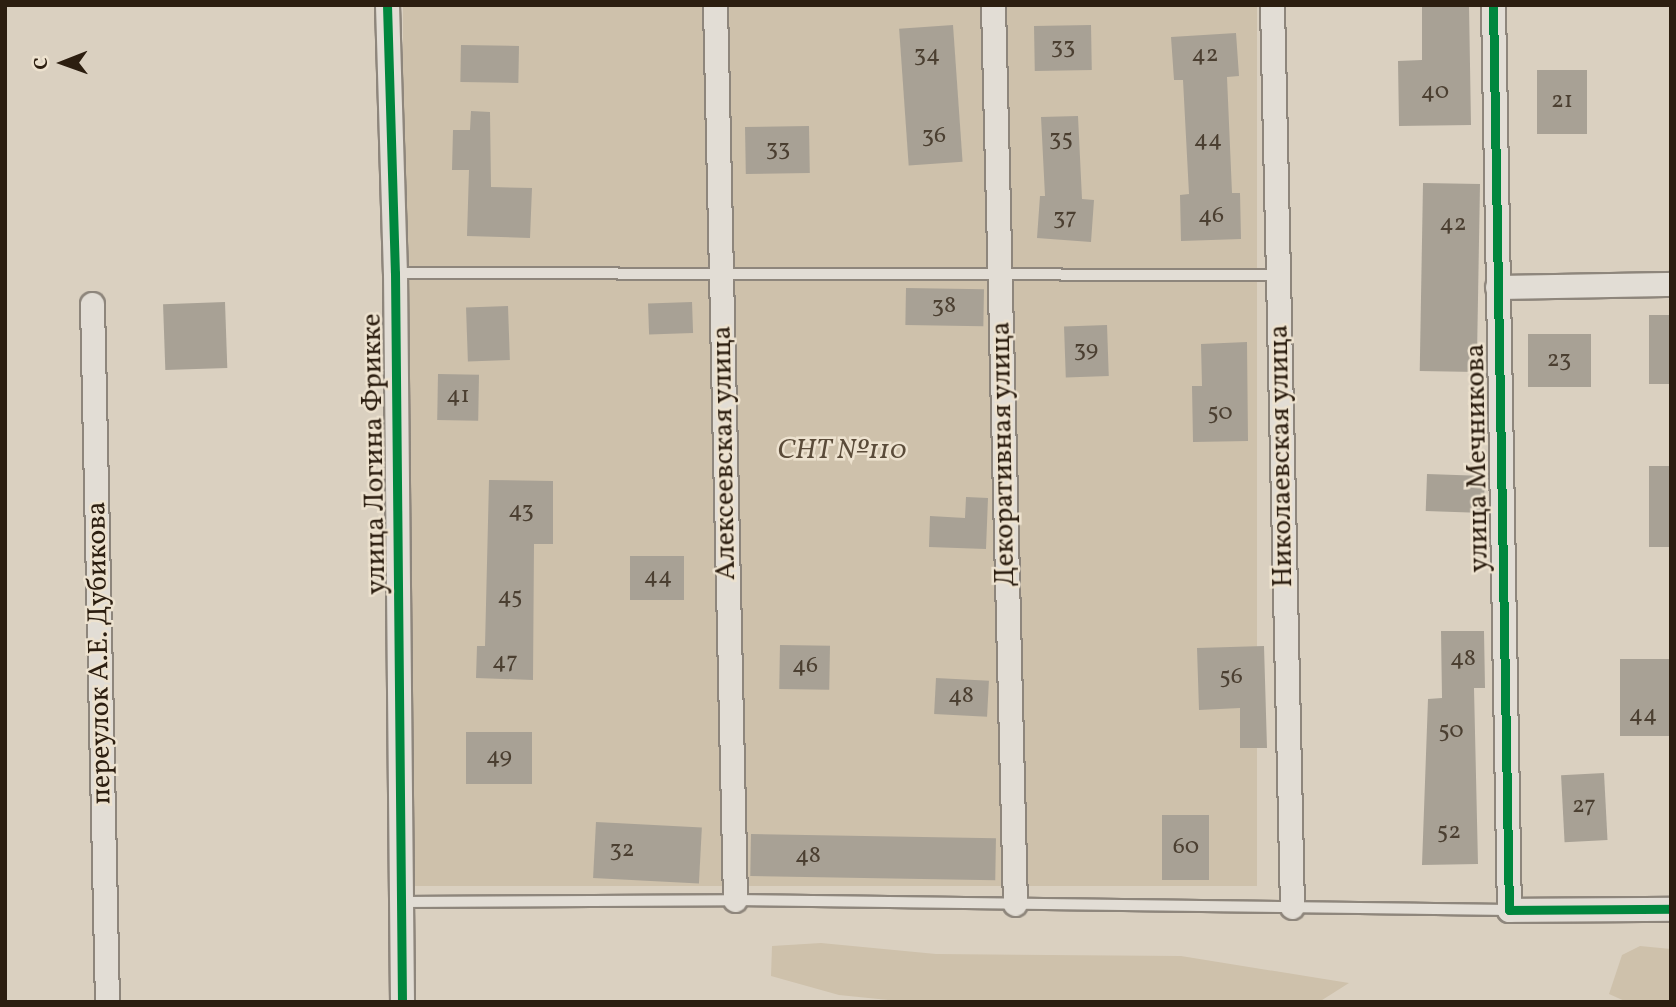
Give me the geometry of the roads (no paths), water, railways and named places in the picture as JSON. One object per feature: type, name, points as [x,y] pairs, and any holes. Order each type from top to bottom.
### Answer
[{"type":"street","name":"улица Логина Фрикке","points":[[387,5],[395,272],[402,1002]]},
{"type":"street","name":"Алексеевская улица","points":[[715,5],[735,900]]},
{"type":"street","name":"Декоративная улица","points":[[993,5],[1015,904]]},
{"type":"street","name":"Николаевская улица","points":[[1272,5],[1293,907]]},
{"type":"street","name":"улица Мечникова","points":[[1493,5],[1509,910]]},
{"type":"street","points":[[1497,287],[1671,284]]},
{"type":"street","name":"переулок А.Е. Дубикова","points":[[92,304],[107,1002]]},
{"type":"street","points":[[1509,910],[1671,909]]},
{"type":"lane","points":[[395,272],[1278,275]]},
{"type":"lane","points":[[402,902],[735,900],[1509,910]]},
{"type":"park label","name":"СНТ №110","points":[[842,451]]}]
